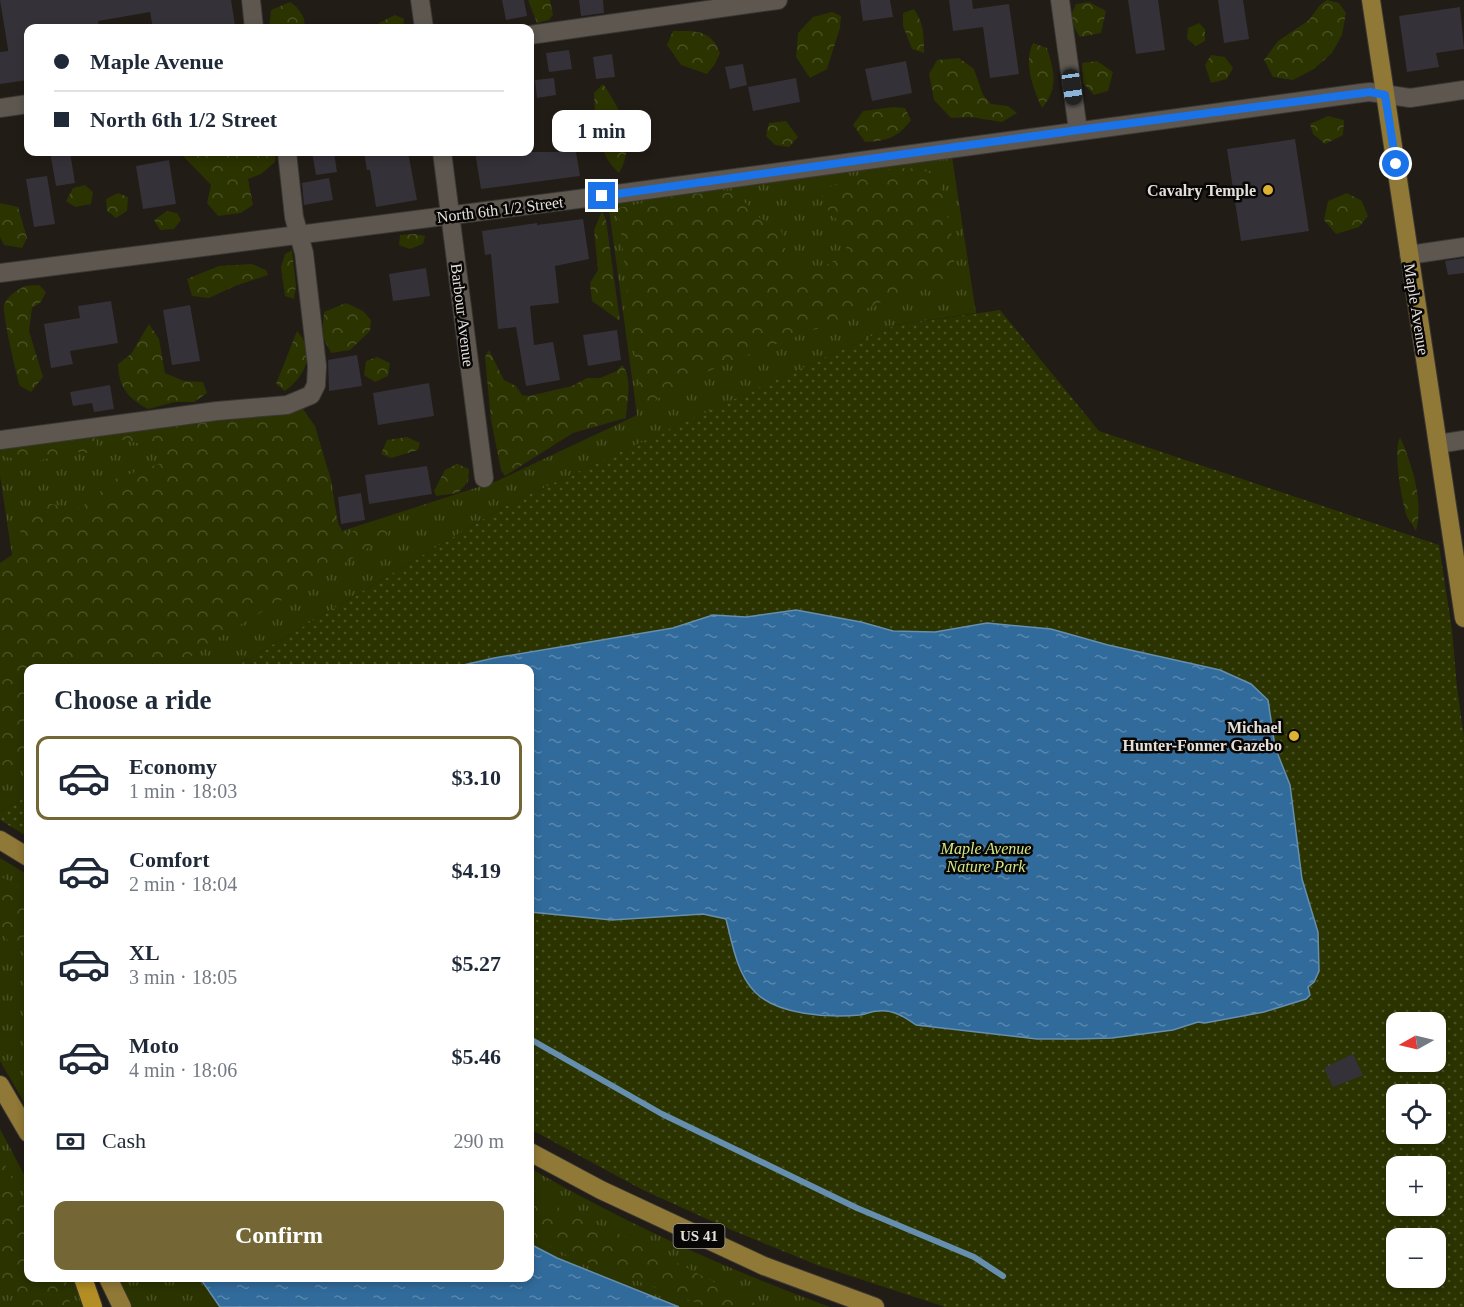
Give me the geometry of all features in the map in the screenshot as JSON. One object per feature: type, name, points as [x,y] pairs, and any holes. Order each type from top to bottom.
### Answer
[{"type":"highway","points":[[84,1282],[93,1307]]},
{"type":"main road","name":"Maple Avenue","points":[[1371,0],[1464,615]]},
{"type":"main road","points":[[0,840],[24,855]]},
{"type":"main road","points":[[0,1084],[24,1126]]},
{"type":"main road","name":"US 41","points":[[534,1154],[601,1190],[764,1266],[875,1307]]},
{"type":"main road","points":[[110,1282],[122,1307]]},
{"type":"street","points":[[251,0],[254,24]]},
{"type":"street","points":[[420,0],[423,24]]},
{"type":"street","points":[[534,34],[778,0]]},
{"type":"street","points":[[1060,0],[1078,130]]},
{"type":"street","name":"North 6th 1/2 Street","points":[[0,273],[300,236],[1361,93],[1370,92],[1410,98],[1464,90]]},
{"type":"street","points":[[0,108],[24,105]]},
{"type":"street","points":[[0,440],[217,411],[287,405],[310,395],[316,385],[317,366],[304,253],[294,217],[287,156]]},
{"type":"street","name":"Barbour Avenue","points":[[443,156],[484,478]]},
{"type":"street","points":[[1409,255],[1464,247]]},
{"type":"street","points":[[1438,444],[1464,440]]},
{"type":"green space","points":[[528,0],[550,0],[553,15],[549,20],[537,23]]},
{"type":"green space","points":[[1327,0],[1339,3],[1346,13],[1342,35],[1332,53],[1314,69],[1293,80],[1273,77],[1264,60],[1278,41],[1309,20],[1320,5]]},
{"type":"green space","points":[[290,2],[301,13],[304,24],[269,24],[271,10]]},
{"type":"green space","points":[[1089,2],[1106,11],[1101,33],[1080,37],[1069,19],[1076,4]]},
{"type":"green space","points":[[914,9],[923,30],[924,53],[912,49],[903,26],[903,13]]},
{"type":"green space","points":[[832,12],[841,16],[840,28],[827,69],[810,78],[796,57],[798,33],[813,17]]},
{"type":"green space","points":[[395,15],[404,19],[403,24],[379,23]]},
{"type":"green space","points":[[1199,23],[1205,29],[1205,41],[1196,46],[1187,39],[1188,28]]},
{"type":"green space","points":[[673,31],[701,33],[712,39],[720,53],[707,74],[681,65],[667,45]]},
{"type":"green space","points":[[1033,43],[1047,48],[1052,64],[1053,86],[1042,108],[1035,92],[1029,67],[1030,50]]},
{"type":"green space","points":[[1211,55],[1225,57],[1233,68],[1227,79],[1211,83],[1205,65]]},
{"type":"green space","points":[[959,58],[974,69],[983,95],[991,104],[1008,106],[1017,113],[1002,122],[970,117],[951,118],[934,100],[929,74],[937,60]]},
{"type":"green space","points":[[1097,61],[1113,72],[1108,91],[1094,95],[1083,83],[1082,63]]},
{"type":"green space","points":[[603,84],[621,115],[627,138],[627,150],[619,173],[602,147],[595,115],[594,93]]},
{"type":"green space","points":[[905,108],[911,120],[896,135],[879,141],[865,142],[853,125],[863,111]]},
{"type":"green space","points":[[1328,116],[1344,120],[1343,135],[1325,144],[1313,134],[1310,124]]},
{"type":"green space","points":[[786,121],[798,137],[789,147],[775,145],[766,136],[769,123]]},
{"type":"green space","points":[[183,156],[276,156],[275,162],[261,174],[248,179],[253,205],[241,213],[218,216],[207,203],[211,185]]},
{"type":"green space","points":[[952,157],[976,313],[896,325],[507,505],[240,664],[24,664],[24,798],[0,812],[0,563],[12,555],[0,476],[0,443],[301,406],[315,426],[331,480],[338,523],[342,531],[497,481],[637,415],[608,202]]},
{"type":"green space","points":[[904,168],[921,169],[938,177],[955,255],[951,283],[920,279],[909,289],[851,316],[690,379],[643,408],[631,332],[621,231],[619,218],[615,214],[619,208],[684,194],[730,193],[747,204],[760,218],[781,229],[787,273],[804,273],[826,266],[847,252],[844,227],[826,208],[820,190],[876,172]]},
{"type":"green space","points":[[85,185],[93,192],[91,204],[75,207],[66,201],[73,188]]},
{"type":"green space","points":[[118,193],[128,197],[127,211],[116,218],[107,211],[106,199]]},
{"type":"green space","points":[[1347,193],[1362,201],[1368,216],[1359,227],[1336,234],[1324,220],[1328,201]]},
{"type":"green space","points":[[0,203],[18,207],[27,238],[22,248],[4,245],[0,237]]},
{"type":"green space","points":[[167,211],[177,213],[181,220],[174,229],[160,230],[154,220]]},
{"type":"green space","points":[[602,211],[606,220],[620,321],[592,301],[590,283],[598,270],[594,230]]},
{"type":"green space","points":[[400,235],[425,236],[423,244],[410,249],[399,245]]},
{"type":"green space","points":[[292,250],[296,286],[294,299],[285,296],[281,267],[285,254]]},
{"type":"green space","points":[[252,264],[266,270],[268,275],[209,298],[192,296],[187,279],[219,266]]},
{"type":"green space","points":[[39,285],[46,292],[41,302],[32,308],[29,331],[43,377],[31,392],[20,386],[4,310],[8,299],[25,286]]},
{"type":"green space","points":[[346,303],[363,311],[371,320],[370,331],[350,350],[331,353],[322,335],[324,312]]},
{"type":"green space","name":"Maple Avenue Nature Park","points":[[1000,310],[1099,431],[1439,545],[1452,630],[1464,737],[1464,1307],[945,1307],[817,1265],[729,1229],[643,1190],[534,1131],[534,664],[240,664],[507,505],[896,325]]},
{"type":"green space","points":[[149,324],[159,339],[165,373],[184,381],[203,382],[207,393],[194,402],[175,402],[148,409],[130,396],[122,385],[118,364],[131,354]]},
{"type":"green space","points":[[297,331],[306,348],[306,364],[298,378],[285,391],[276,384]]},
{"type":"green space","points":[[489,350],[504,380],[516,386],[522,395],[529,396],[572,386],[587,378],[600,378],[617,371],[622,365],[628,383],[626,418],[573,433],[505,476],[501,470],[491,420],[485,357]]},
{"type":"green space","points":[[377,357],[390,363],[388,376],[375,382],[364,375],[366,361]]},
{"type":"green space","points":[[294,412],[307,418],[315,432],[329,477],[335,520],[340,529],[344,534],[387,523],[389,533],[361,553],[218,638],[180,664],[24,664],[24,760],[0,774],[0,566],[17,556],[23,515],[35,501],[77,509],[94,499],[109,481],[164,462],[164,448],[117,439],[160,428],[250,415]]},
{"type":"green space","points":[[407,437],[420,443],[418,450],[391,458],[381,454],[387,440]]},
{"type":"green space","points":[[1400,437],[1416,483],[1419,507],[1416,531],[1406,514],[1400,486],[1397,453]]},
{"type":"green space","points":[[95,438],[97,444],[87,453],[77,452],[37,461],[5,457],[2,450],[12,446]]},
{"type":"green space","points":[[457,464],[469,469],[468,482],[458,493],[436,496],[434,491],[445,470]]},
{"type":"green space","points":[[24,798],[24,835],[0,820],[0,812]]},
{"type":"green space","points":[[0,858],[24,873],[24,1102],[0,1061]]},
{"type":"green space","points":[[0,876],[24,890],[24,953],[12,945],[0,931]]},
{"type":"green space","points":[[0,1129],[24,1174],[24,1282],[76,1282],[85,1307],[0,1307]]},
{"type":"green space","points":[[0,1155],[24,1203],[24,1282],[62,1282],[72,1307],[27,1307],[18,1296],[0,1294]]},
{"type":"green space","points":[[534,1170],[602,1208],[677,1244],[830,1307],[129,1307],[117,1282],[534,1282]]},
{"type":"green space","points":[[534,1197],[637,1242],[762,1307],[708,1307],[567,1255],[534,1239]]},
{"type":"water","points":[[796,610],[861,622],[893,631],[935,632],[987,623],[1051,629],[1108,645],[1220,670],[1251,684],[1268,700],[1275,747],[1290,785],[1302,879],[1318,932],[1319,971],[1314,982],[1308,987],[1310,995],[1306,999],[1264,1012],[1205,1023],[1198,1022],[1173,1030],[1112,1038],[1037,1039],[916,1025],[888,1011],[834,1016],[804,1013],[776,1006],[765,1000],[749,985],[736,958],[726,919],[703,914],[612,920],[534,912],[534,664],[468,664],[673,628],[713,615],[746,617]]},
{"type":"water","points":[[534,1246],[557,1258],[679,1307],[220,1307],[203,1282],[534,1282]]},
{"type":"building","points":[[0,0],[231,0],[235,24],[152,24],[150,12],[98,21],[98,24],[24,24],[24,81],[0,84],[0,52],[8,51]]},
{"type":"building","points":[[502,0],[524,0],[527,16],[506,20]]},
{"type":"building","points":[[579,0],[603,0],[604,13],[581,16]]},
{"type":"building","points":[[860,0],[890,0],[893,17],[863,21]]},
{"type":"building","points":[[949,0],[972,0],[973,9],[1009,4],[1019,74],[990,78],[983,27],[953,31]]},
{"type":"building","points":[[1128,0],[1158,0],[1165,50],[1136,54]]},
{"type":"building","points":[[1218,0],[1243,0],[1249,39],[1224,43]]},
{"type":"building","points":[[1460,7],[1464,49],[1436,53],[1439,67],[1407,72],[1399,16]]},
{"type":"building","points":[[569,50],[572,69],[549,72],[546,53]]},
{"type":"building","points":[[612,54],[615,77],[596,79],[593,57]]},
{"type":"building","points":[[906,61],[912,93],[872,101],[865,69]]},
{"type":"building","points":[[743,64],[747,85],[730,89],[725,67]]},
{"type":"building","points":[[554,78],[556,95],[537,98],[535,80]]},
{"type":"building","points":[[796,78],[800,102],[753,111],[748,87]]},
{"type":"building","points":[[579,122],[582,140],[577,141],[578,143],[560,146],[558,125]]},
{"type":"building","name":"Cavalry Temple","points":[[1295,139],[1309,231],[1241,241],[1227,149]]},
{"type":"building","points":[[534,152],[576,152],[580,176],[481,189],[476,156],[534,156]]},
{"type":"building","points":[[51,156],[71,156],[75,183],[56,186]]},
{"type":"building","points":[[313,156],[335,156],[337,172],[316,175]]},
{"type":"building","points":[[365,156],[409,156],[417,200],[376,207],[370,170],[367,170]]},
{"type":"building","points":[[169,160],[176,204],[143,209],[136,166]]},
{"type":"building","points":[[47,176],[55,224],[34,227],[26,179]]},
{"type":"building","points":[[329,178],[333,200],[304,205],[302,183]]},
{"type":"building","points":[[583,219],[589,259],[555,266],[559,303],[530,306],[534,345],[553,342],[560,380],[526,386],[516,327],[498,329],[491,254],[485,255],[482,231]]},
{"type":"building","points":[[1464,258],[1464,273],[1448,275],[1445,261]]},
{"type":"building","points":[[426,268],[430,296],[393,301],[389,274]]},
{"type":"building","points":[[111,301],[118,343],[70,351],[73,364],[51,368],[44,324],[80,318],[78,306]]},
{"type":"building","points":[[190,305],[200,361],[172,365],[163,310]]},
{"type":"building","points":[[617,330],[621,360],[588,366],[583,335]]},
{"type":"building","points":[[357,355],[362,386],[329,391],[328,360]]},
{"type":"building","points":[[429,383],[434,416],[378,425],[373,393]]},
{"type":"building","points":[[110,385],[114,409],[94,412],[92,403],[73,406],[70,392]]},
{"type":"building","points":[[427,466],[432,494],[369,504],[365,475]]},
{"type":"building","points":[[361,493],[365,520],[341,524],[338,497]]},
{"type":"building","points":[[1353,1054],[1363,1075],[1333,1087],[1324,1068]]},
{"type":"waterway","points":[[534,1041],[662,1114],[857,1208],[974,1257],[1003,1276]]},
{"type":"place","name":"Cavalry Temple","points":[[1268,190]]},
{"type":"place","name":"Michael Hunter-Fonner Gazebo","points":[[1294,736]]},
{"type":"route","points":[[602,196],[1370,92],[1385,95],[1396,164]]}]
